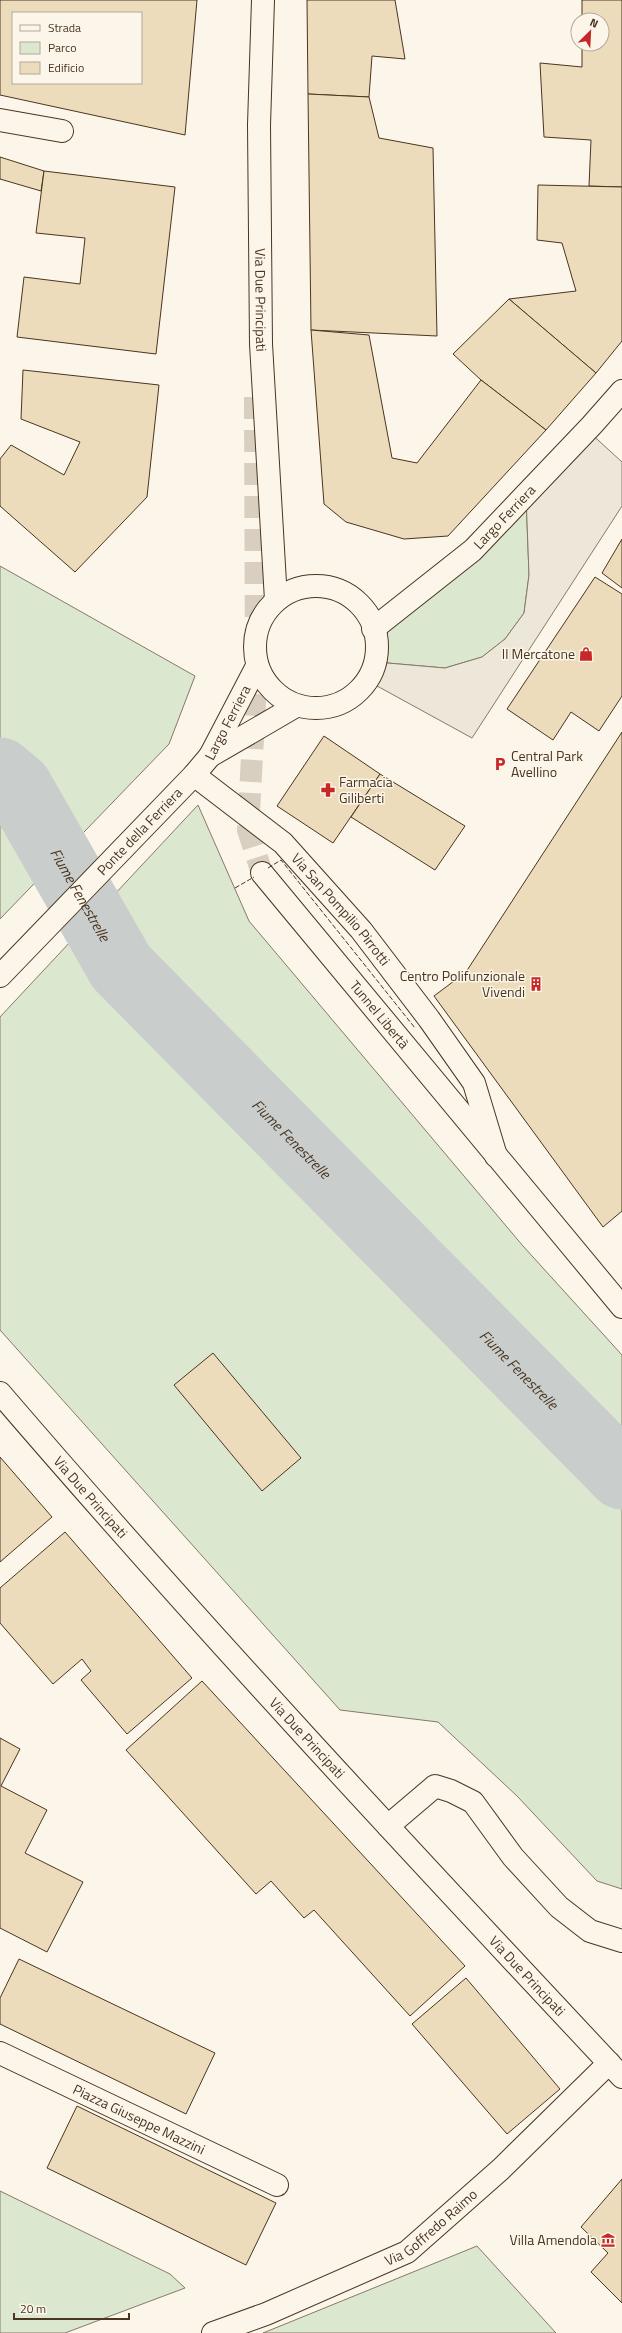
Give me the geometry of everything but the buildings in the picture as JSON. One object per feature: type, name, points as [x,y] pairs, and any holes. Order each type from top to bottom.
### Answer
[{"type":"street","name":"Via Due Principati","points":[[263,0],[259,125],[261,344],[276,600]]},
{"type":"street","points":[[0,120],[62,131]]},
{"type":"street","name":"Largo Ferriera","points":[[373,629],[473,550],[592,425],[622,391]]},
{"type":"street","name":"Largo Ferriera","points":[[310,586],[332,588],[352,598],[367,613],[373,629],[377,641],[376,662],[368,681],[353,696],[339,704],[318,709],[296,706],[278,695],[267,685],[257,666],[254,644],[262,616],[276,600],[290,591],[310,586]]},
{"type":"street","name":"Largo Ferriera","points":[[210,756],[257,666]]},
{"type":"street","name":"Largo Ferriera","points":[[210,756],[296,706]]},
{"type":"street","name":"Ponte della Ferriera","points":[[0,976],[194,775],[210,756]]},
{"type":"street","name":"Via San Pompilio Pirrotti","points":[[194,775],[283,843],[361,930],[429,1019],[474,1083],[496,1157]]},
{"type":"street","name":"Tunnel Libertà","points":[[262,873],[496,1157],[622,1307]]},
{"type":"street","name":"Via Due Principati","points":[[0,1393],[122,1535],[388,1826],[616,2070]]},
{"type":"street","points":[[388,1826],[435,1786],[451,1791],[473,1802],[513,1858],[559,1906],[590,1930],[622,1941]]},
{"type":"street","name":"Piazza Giuseppe Mazzini","points":[[0,2053],[278,2185]]},
{"type":"street","name":"Via Goffredo Raimo","points":[[213,2333],[266,2314],[407,2252],[616,2070]]},
{"type":"green space","points":[[526,495],[529,575],[524,613],[505,639],[482,657],[445,668],[376,662],[377,641],[373,629]]},
{"type":"green space","points":[[0,566],[195,676],[169,744],[0,919]]},
{"type":"green space","points":[[198,805],[249,921],[523,1246],[622,1355],[622,1889],[597,1881],[517,1796],[438,1722],[340,1710],[0,1330],[0,1017]]},
{"type":"green space","points":[[0,2191],[170,2274],[185,2288],[65,2333],[0,2333]]},
{"type":"green space","points":[[477,2246],[556,2333],[263,2333]]},
{"type":"shaded area","points":[[587,430],[622,462],[622,506],[472,738],[368,681],[376,662],[445,668],[482,657],[505,639],[524,613],[529,575],[526,495]]},
{"type":"waterway","name":"Fiume Fenestrelle","points":[[0,772],[18,787],[121,967],[622,1475]]},
{"type":"tunnel","points":[[255,397],[256,684],[248,830],[262,873]]},
{"type":"fence","points":[[268,868],[281,860],[415,1028]]},
{"type":"fence","points":[[235,888],[254,877]]},
{"type":"place","name":"Il Mercatone","points":[[586,654]]},
{"type":"place","name":"Central Park Avellino","points":[[500,764]]},
{"type":"place","name":"Farmacia Giliberti","points":[[328,790]]},
{"type":"place","name":"Centro Polifunzionale Vivendi","points":[[536,984]]},
{"type":"place","name":"Villa Amendola","points":[[608,2240]]}]
